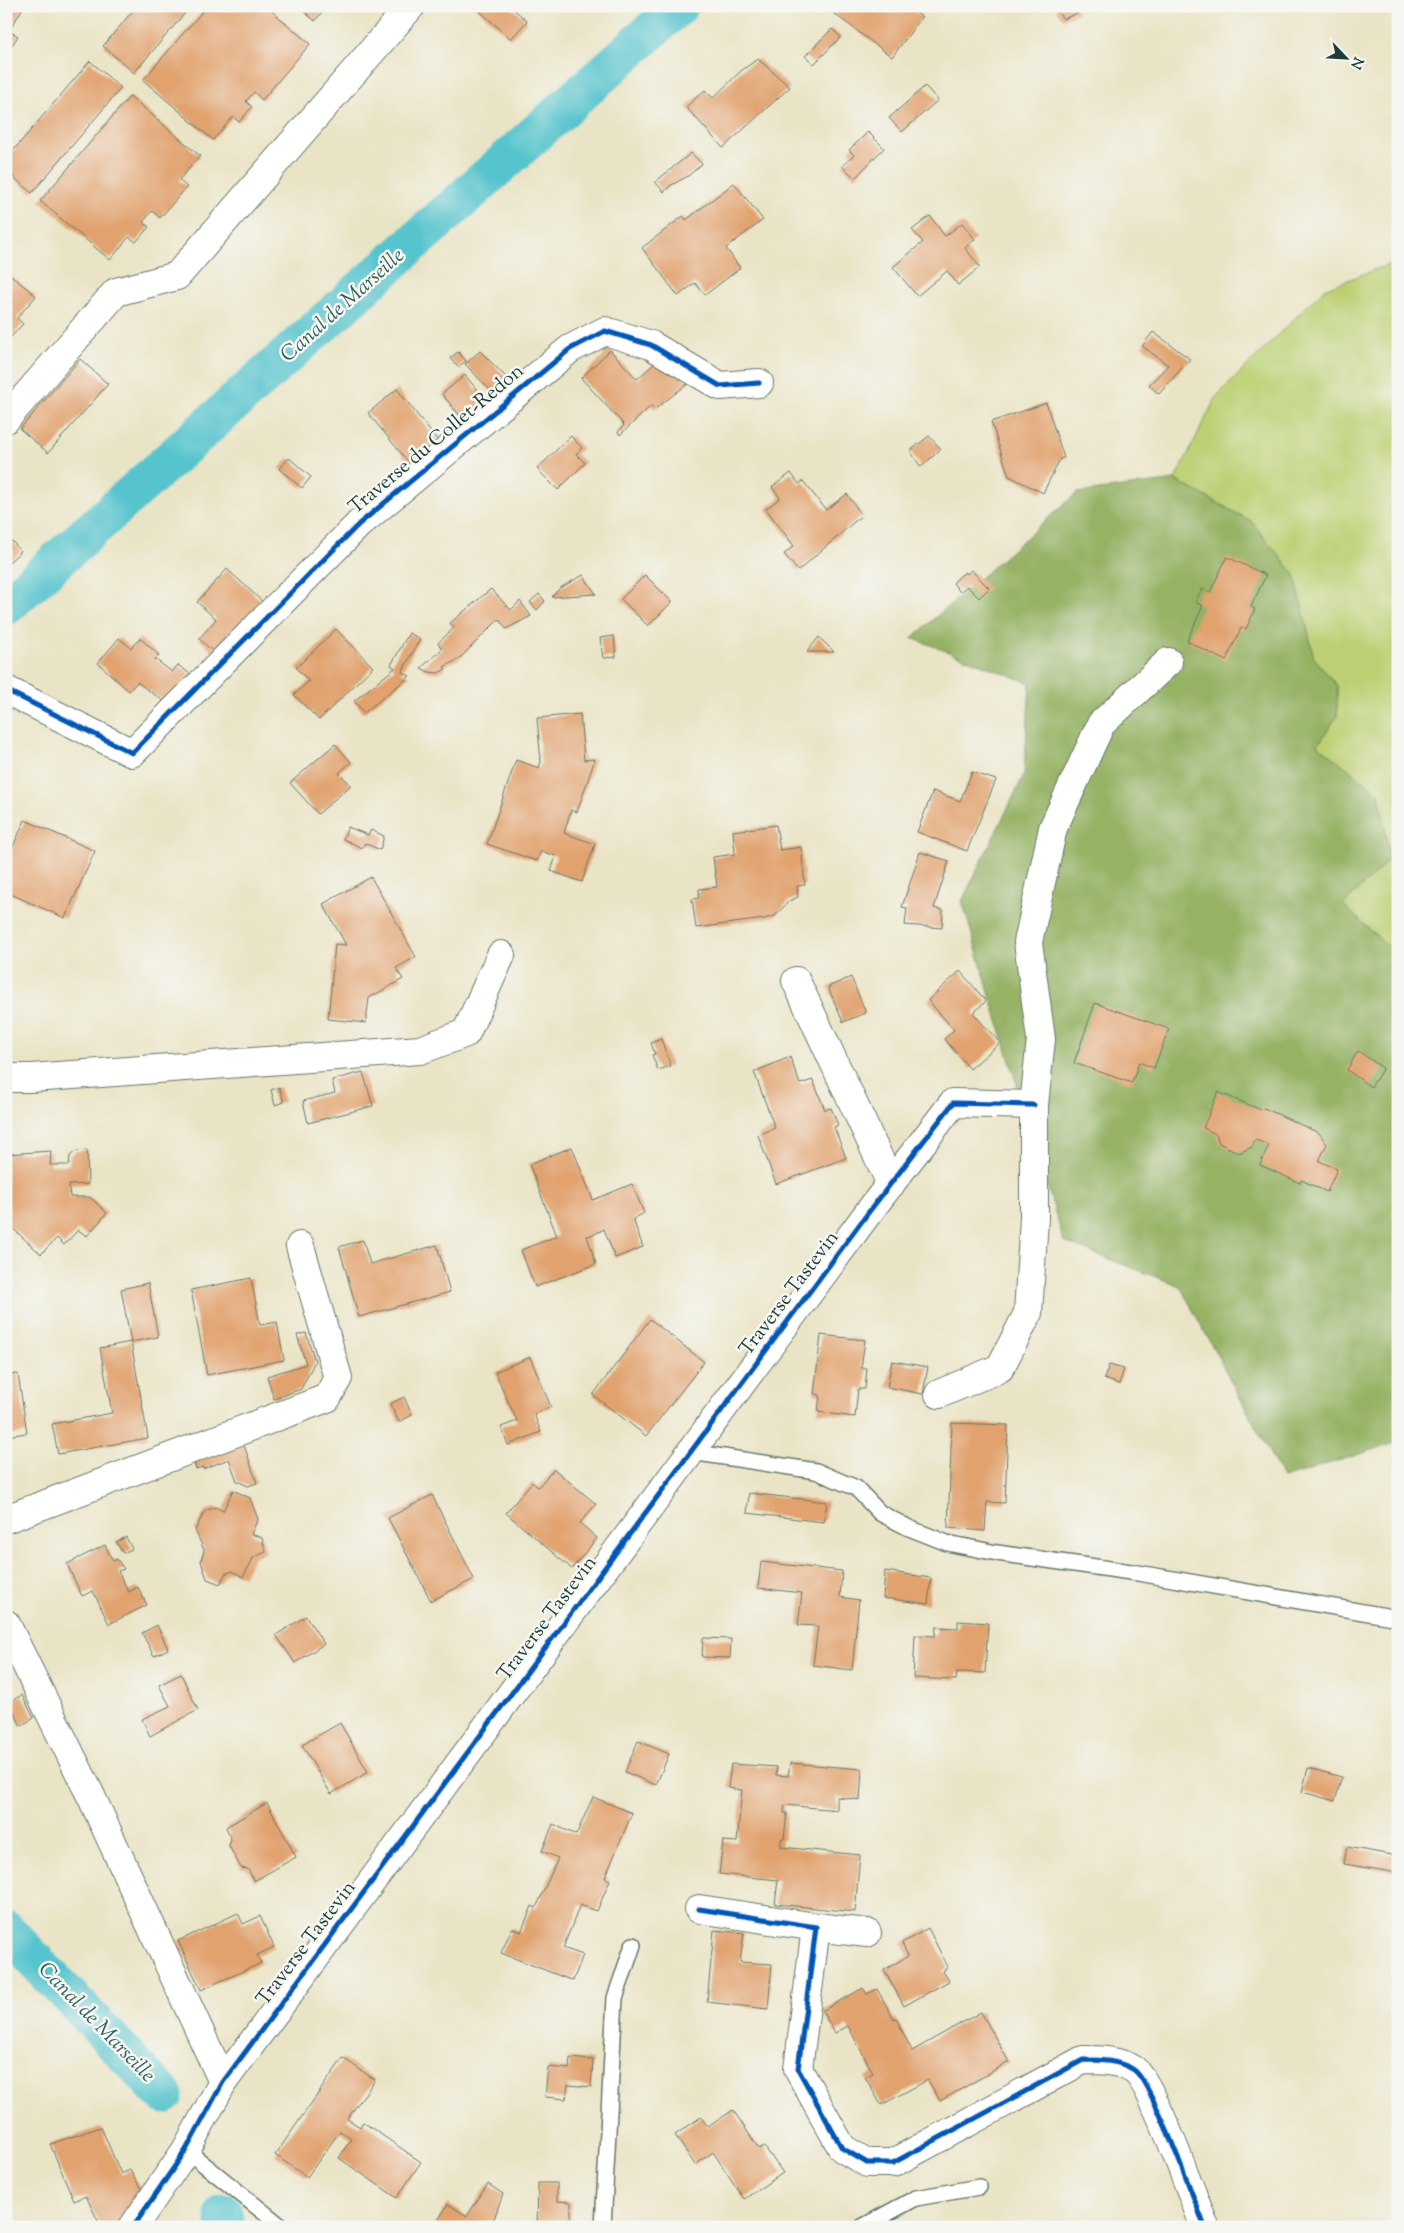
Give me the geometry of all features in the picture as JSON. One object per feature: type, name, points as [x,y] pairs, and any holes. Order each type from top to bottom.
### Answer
[{"type":"street","points":[[6,419],[116,292],[177,276],[411,6]]},
{"type":"street","name":"Traverse du Collet-Redon","points":[[6,690],[132,752],[359,524],[570,350],[605,332],[651,345],[720,386],[759,383]]},
{"type":"street","points":[[938,1394],[1000,1368],[1028,1314],[1034,1218],[1034,1105],[1041,1039],[1028,942],[1053,828],[1101,724],[1168,662]]},
{"type":"street","points":[[6,1078],[31,1078],[420,1050],[466,1033],[500,954]]},
{"type":"street","points":[[796,981],[891,1184]]},
{"type":"street","name":"Traverse Tastevin","points":[[133,2227],[186,2150],[223,2082],[953,1103],[1034,1105]]},
{"type":"street","points":[[6,1519],[327,1398],[338,1378],[300,1246]]},
{"type":"street","points":[[6,1624],[91,1796],[223,2082]]},
{"type":"street","points":[[699,1909],[867,1933]]},
{"type":"street","points":[[816,1927],[798,2069],[842,2148],[867,2163],[893,2162],[1083,2060],[1107,2060],[1135,2070],[1150,2090],[1205,2227]]},
{"type":"lane","points":[[691,1452],[816,1471],[856,1488],[880,1513],[909,1528],[947,1543],[997,1553],[1138,1573],[1398,1618]]},
{"type":"lane","points":[[603,2227],[616,1998],[633,1945]]},
{"type":"lane","points":[[186,2150],[282,2227]]},
{"type":"lane","points":[[862,2227],[916,2198],[980,2187]]},
{"type":"green space","points":[[1398,261],[1398,958],[1343,905],[1390,859],[1379,793],[1318,745],[1337,716],[1337,686],[1314,658],[1295,575],[1251,521],[1175,480],[1216,397],[1324,289]]},
{"type":"green space","points":[[1175,480],[1251,521],[1295,575],[1314,658],[1337,686],[1337,716],[1318,745],[1379,793],[1390,859],[1343,905],[1398,958],[1398,1442],[1283,1478],[1180,1286],[1064,1242],[962,901],[1024,775],[1030,683],[912,638],[1077,493]]},
{"type":"building","points":[[6,6],[24,6],[9,31],[18,36],[6,55]]},
{"type":"building","points":[[137,6],[191,6],[134,73],[103,46]]},
{"type":"building","points":[[207,6],[266,6],[310,44],[262,100],[254,92],[246,101],[252,107],[239,122],[233,117],[213,140],[143,80]]},
{"type":"building","points":[[298,6],[327,6],[315,21]]},
{"type":"building","points":[[474,6],[510,6],[527,21],[511,39]]},
{"type":"building","points":[[824,6],[907,6],[922,17],[892,57]]},
{"type":"building","points":[[1066,6],[1075,6],[1078,13],[1063,19],[1056,10]]},
{"type":"building","points":[[832,29],[841,37],[814,64],[805,56]]},
{"type":"building","points":[[758,59],[790,87],[723,148],[686,107],[705,90],[713,98],[742,70]]},
{"type":"building","points":[[90,61],[121,88],[32,193],[6,171],[6,159]]},
{"type":"building","points":[[925,86],[938,100],[902,132],[889,118]]},
{"type":"building","points":[[130,96],[200,156],[179,180],[187,187],[160,218],[152,211],[143,222],[149,227],[136,242],[129,237],[110,260],[40,201]]},
{"type":"building","points":[[868,132],[884,148],[855,178],[842,166],[854,155],[849,150]]},
{"type":"building","points":[[691,153],[702,164],[664,192],[655,182]]},
{"type":"building","points":[[734,183],[763,220],[726,248],[740,268],[705,295],[695,283],[678,296],[642,248],[683,216],[686,220]]},
{"type":"building","points":[[930,216],[945,236],[962,223],[975,239],[965,248],[980,267],[958,285],[947,271],[917,296],[893,267],[923,242],[912,230]]},
{"type":"building","points":[[6,271],[36,296],[17,318],[23,324],[10,338],[6,335]]},
{"type":"building","points":[[1153,332],[1190,359],[1159,394],[1149,385],[1168,365],[1142,346]]},
{"type":"building","points":[[610,350],[637,379],[656,362],[690,382],[655,409],[651,406],[620,435],[618,432],[624,425],[581,378]]},
{"type":"building","points":[[480,351],[510,381],[495,395],[465,364]]},
{"type":"building","points":[[458,352],[466,361],[458,367],[450,358]]},
{"type":"building","points":[[80,359],[108,384],[48,453],[20,429]]},
{"type":"building","points":[[465,375],[487,402],[464,421],[442,394]]},
{"type":"building","points":[[397,389],[438,441],[410,464],[368,413]]},
{"type":"building","points":[[1046,403],[1064,458],[1060,459],[1043,493],[1009,476],[991,422]]},
{"type":"building","points":[[571,436],[582,448],[576,454],[585,463],[558,490],[537,469]]},
{"type":"building","points":[[929,436],[941,449],[921,467],[910,451]]},
{"type":"building","points":[[289,458],[311,477],[302,488],[279,469]]},
{"type":"building","points":[[791,473],[799,484],[803,481],[826,510],[847,494],[862,515],[798,571],[784,554],[794,546],[766,509],[780,498],[772,487]]},
{"type":"building","points":[[12,541],[21,551],[6,565],[6,546]]},
{"type":"building","points":[[1227,557],[1266,575],[1251,607],[1255,609],[1246,629],[1241,628],[1226,661],[1187,641],[1203,606],[1195,602],[1202,589],[1210,592]]},
{"type":"building","points":[[227,569],[264,603],[218,656],[199,639],[216,619],[197,602]]},
{"type":"building","points":[[971,570],[989,588],[979,598],[967,586],[960,592],[953,583],[965,572],[967,574]]},
{"type":"building","points":[[583,575],[596,594],[552,597],[560,588]]},
{"type":"building","points":[[645,575],[672,602],[648,626],[621,599]]},
{"type":"building","points":[[491,589],[511,610],[520,601],[531,616],[506,629],[499,619],[459,659],[444,667],[446,669],[438,673],[429,672],[421,668],[442,649],[438,643],[454,628],[450,623]]},
{"type":"building","points":[[539,594],[545,601],[537,610],[530,602]]},
{"type":"building","points":[[336,629],[373,667],[319,720],[294,695],[309,681],[296,668]]},
{"type":"building","points":[[409,633],[420,639],[402,672],[410,676],[364,713],[354,701],[395,668],[391,665]]},
{"type":"building","points":[[614,636],[616,657],[603,658],[600,638]]},
{"type":"building","points":[[819,637],[834,652],[807,652]]},
{"type":"building","points":[[119,638],[131,648],[140,638],[159,655],[155,659],[172,672],[178,665],[190,674],[166,703],[137,682],[129,691],[98,663]]},
{"type":"building","points":[[580,714],[584,760],[595,759],[577,812],[571,810],[564,833],[595,844],[582,882],[551,871],[556,856],[541,851],[537,861],[487,844],[516,760],[539,768],[541,762],[537,718]]},
{"type":"building","points":[[335,744],[351,762],[339,773],[351,785],[318,814],[290,783]]},
{"type":"building","points":[[972,772],[996,780],[967,851],[917,832],[933,791],[960,801]]},
{"type":"building","points":[[25,820],[95,851],[65,918],[6,892],[6,862]]},
{"type":"building","points":[[776,825],[780,850],[801,847],[805,885],[797,886],[798,897],[789,901],[775,916],[696,928],[692,899],[699,898],[699,889],[717,887],[713,857],[735,854],[733,831]]},
{"type":"building","points":[[348,827],[368,835],[371,830],[384,836],[380,850],[365,843],[362,848],[343,839]]},
{"type":"building","points":[[920,852],[949,861],[934,908],[943,910],[942,928],[905,925],[907,908],[902,907]]},
{"type":"building","points":[[371,877],[416,957],[396,968],[403,979],[369,998],[366,1023],[328,1019],[335,944],[346,945],[323,904]]},
{"type":"building","points":[[960,971],[986,1001],[973,1013],[1000,1043],[970,1069],[944,1039],[954,1030],[928,1000]]},
{"type":"building","points":[[851,977],[866,1013],[843,1022],[828,987]]},
{"type":"building","points":[[1095,1003],[1169,1029],[1154,1068],[1139,1062],[1132,1083],[1074,1063]]},
{"type":"building","points":[[661,1039],[671,1066],[658,1070],[652,1055],[655,1054],[651,1043]]},
{"type":"building","points":[[1358,1051],[1383,1068],[1371,1087],[1347,1070]]},
{"type":"building","points":[[790,1057],[800,1084],[813,1080],[825,1110],[831,1108],[838,1125],[834,1127],[846,1158],[776,1184],[758,1135],[775,1128],[754,1072]]},
{"type":"building","points":[[363,1072],[373,1106],[308,1123],[303,1101],[335,1093],[332,1080]]},
{"type":"building","points":[[279,1087],[284,1102],[275,1105],[271,1090]]},
{"type":"building","points":[[1218,1092],[1261,1110],[1264,1108],[1319,1133],[1327,1144],[1319,1161],[1337,1169],[1327,1192],[1301,1180],[1300,1183],[1260,1165],[1269,1145],[1255,1140],[1252,1147],[1239,1153],[1219,1143],[1216,1134],[1203,1128]]},
{"type":"building","points":[[572,1147],[593,1200],[632,1184],[644,1213],[633,1219],[643,1247],[615,1258],[604,1229],[587,1236],[596,1264],[535,1287],[521,1250],[557,1236],[529,1164]]},
{"type":"building","points":[[87,1150],[88,1184],[69,1185],[70,1197],[90,1197],[107,1213],[87,1236],[78,1230],[64,1245],[57,1238],[41,1254],[10,1226],[6,1229],[6,1154],[51,1151],[50,1165],[69,1165],[70,1156],[76,1151]]},
{"type":"building","points":[[363,1240],[370,1264],[437,1245],[450,1292],[359,1317],[339,1247]]},
{"type":"building","points":[[251,1278],[260,1325],[277,1322],[284,1360],[207,1375],[191,1290]]},
{"type":"building","points":[[148,1283],[158,1337],[131,1342],[121,1289]]},
{"type":"building","points":[[650,1319],[704,1362],[646,1436],[593,1395]]},
{"type":"building","points":[[306,1333],[315,1361],[301,1389],[274,1399],[267,1376],[306,1364],[297,1335]]},
{"type":"building","points":[[821,1335],[865,1340],[861,1368],[867,1368],[865,1389],[858,1389],[855,1417],[818,1412],[820,1395],[814,1394]]},
{"type":"building","points":[[131,1342],[148,1438],[58,1454],[52,1424],[112,1413],[100,1348]]},
{"type":"building","points":[[530,1357],[551,1407],[534,1414],[541,1432],[508,1445],[501,1427],[517,1421],[495,1372]]},
{"type":"building","points":[[892,1361],[928,1367],[923,1394],[887,1387]]},
{"type":"building","points":[[1109,1365],[1124,1369],[1119,1384],[1104,1379]]},
{"type":"building","points":[[18,1374],[27,1433],[6,1436],[6,1375]]},
{"type":"building","points":[[404,1397],[412,1415],[399,1422],[390,1404]]},
{"type":"building","points":[[952,1423],[1008,1425],[1005,1503],[987,1502],[985,1531],[948,1528]]},
{"type":"building","points":[[243,1442],[257,1483],[248,1486],[237,1481],[229,1459],[203,1469],[203,1467],[196,1469],[194,1462]]},
{"type":"building","points":[[554,1469],[596,1504],[580,1523],[597,1538],[572,1569],[506,1513],[532,1482],[538,1487]]},
{"type":"building","points":[[233,1490],[250,1498],[258,1519],[251,1534],[262,1538],[266,1552],[254,1557],[243,1577],[232,1571],[225,1574],[220,1584],[207,1579],[201,1561],[204,1550],[195,1530],[205,1511],[216,1507],[223,1511]]},
{"type":"building","points":[[749,1493],[827,1502],[824,1522],[747,1513]]},
{"type":"building","points":[[432,1495],[474,1579],[431,1601],[388,1518]]},
{"type":"building","points":[[126,1537],[132,1549],[123,1553],[116,1542]]},
{"type":"building","points":[[105,1545],[113,1561],[117,1559],[124,1569],[118,1571],[129,1592],[138,1587],[147,1605],[109,1624],[93,1591],[82,1596],[67,1564]]},
{"type":"building","points":[[761,1562],[842,1571],[840,1597],[859,1600],[852,1670],[813,1665],[818,1626],[798,1625],[802,1593],[758,1588]]},
{"type":"building","points":[[885,1571],[931,1578],[928,1604],[883,1598]]},
{"type":"building","points":[[306,1616],[324,1644],[295,1663],[276,1635]]},
{"type":"building","points":[[958,1621],[988,1623],[985,1673],[957,1672],[956,1680],[913,1678],[915,1635],[935,1636],[936,1627],[958,1628]]},
{"type":"building","points":[[157,1625],[168,1649],[154,1656],[142,1633]]},
{"type":"building","points":[[703,1638],[731,1639],[730,1658],[702,1657]]},
{"type":"building","points":[[181,1674],[198,1710],[150,1736],[142,1719],[170,1706],[159,1685]]},
{"type":"building","points":[[22,1695],[34,1718],[21,1726],[9,1702]]},
{"type":"building","points":[[340,1723],[368,1772],[331,1794],[302,1745]]},
{"type":"building","points":[[638,1741],[669,1754],[656,1785],[625,1772]]},
{"type":"building","points":[[790,1763],[862,1769],[860,1800],[837,1797],[837,1810],[785,1805],[784,1813],[787,1813],[784,1839],[781,1839],[781,1847],[860,1855],[855,1912],[775,1904],[778,1880],[719,1874],[723,1841],[737,1842],[742,1790],[728,1788],[731,1764],[777,1767],[776,1775],[788,1776]]},
{"type":"building","points":[[1308,1768],[1342,1777],[1335,1801],[1302,1792]]},
{"type":"building","points":[[593,1797],[632,1813],[605,1878],[610,1880],[597,1911],[580,1905],[563,1948],[583,1955],[573,1981],[501,1953],[512,1928],[521,1932],[532,1906],[536,1908],[558,1858],[542,1851],[553,1824],[576,1835]]},
{"type":"building","points":[[267,1803],[296,1857],[254,1881],[248,1869],[241,1868],[229,1846],[231,1839],[226,1827]]},
{"type":"building","points":[[1347,1847],[1398,1856],[1398,1873],[1344,1864]]},
{"type":"building","points":[[238,1913],[243,1924],[260,1916],[274,1947],[257,1955],[261,1963],[201,1990],[178,1941]]},
{"type":"building","points":[[928,1928],[948,1967],[943,1971],[949,1981],[904,2006],[884,1970],[908,1956],[902,1943]]},
{"type":"building","points":[[714,1930],[744,1933],[740,1962],[772,1964],[768,2009],[707,2002]]},
{"type":"building","points":[[863,1988],[867,1994],[877,1989],[894,2019],[896,2018],[912,2051],[981,2012],[1009,2062],[940,2101],[928,2080],[881,2105],[865,2077],[873,2073],[848,2026],[835,2033],[822,2011]]},
{"type":"building","points":[[343,2058],[375,2080],[347,2119],[360,2127],[363,2122],[421,2162],[397,2198],[339,2158],[351,2139],[340,2131],[307,2177],[275,2155]]},
{"type":"building","points":[[570,2058],[593,2060],[591,2087],[568,2085],[566,2099],[545,2097],[548,2067],[569,2069]]},
{"type":"building","points":[[733,2110],[759,2149],[764,2146],[783,2173],[744,2199],[713,2152],[695,2165],[675,2135],[701,2117],[708,2127]]},
{"type":"building","points":[[101,2127],[121,2174],[130,2170],[144,2194],[122,2227],[101,2227],[86,2196],[74,2201],[50,2144]]},
{"type":"building","points":[[538,2183],[557,2183],[557,2201],[571,2202],[571,2227],[537,2227]]},
{"type":"building","points":[[488,2184],[503,2194],[491,2227],[434,2227],[448,2204],[467,2216]]},
{"type":"waterway","name":"Canal de Marseille","points":[[6,606],[679,6]]},
{"type":"waterway","name":"Canal de Marseille","points":[[6,1930],[164,2095]]},
{"type":"waterway","name":"Canal de Marseille","points":[[224,2213],[226,2227]]},
{"type":"cycle path","points":[[6,690],[132,753],[359,524],[570,349],[605,331],[651,345],[720,386],[759,383]]},
{"type":"cycle path","points":[[133,2227],[186,2150],[223,2082],[868,1213],[953,1103],[1034,1105]]},
{"type":"cycle path","points":[[699,1909],[816,1927],[798,2069],[842,2148],[867,2163],[893,2163],[1083,2060],[1116,2062],[1134,2070],[1142,2079],[1172,2143],[1205,2227]]}]
